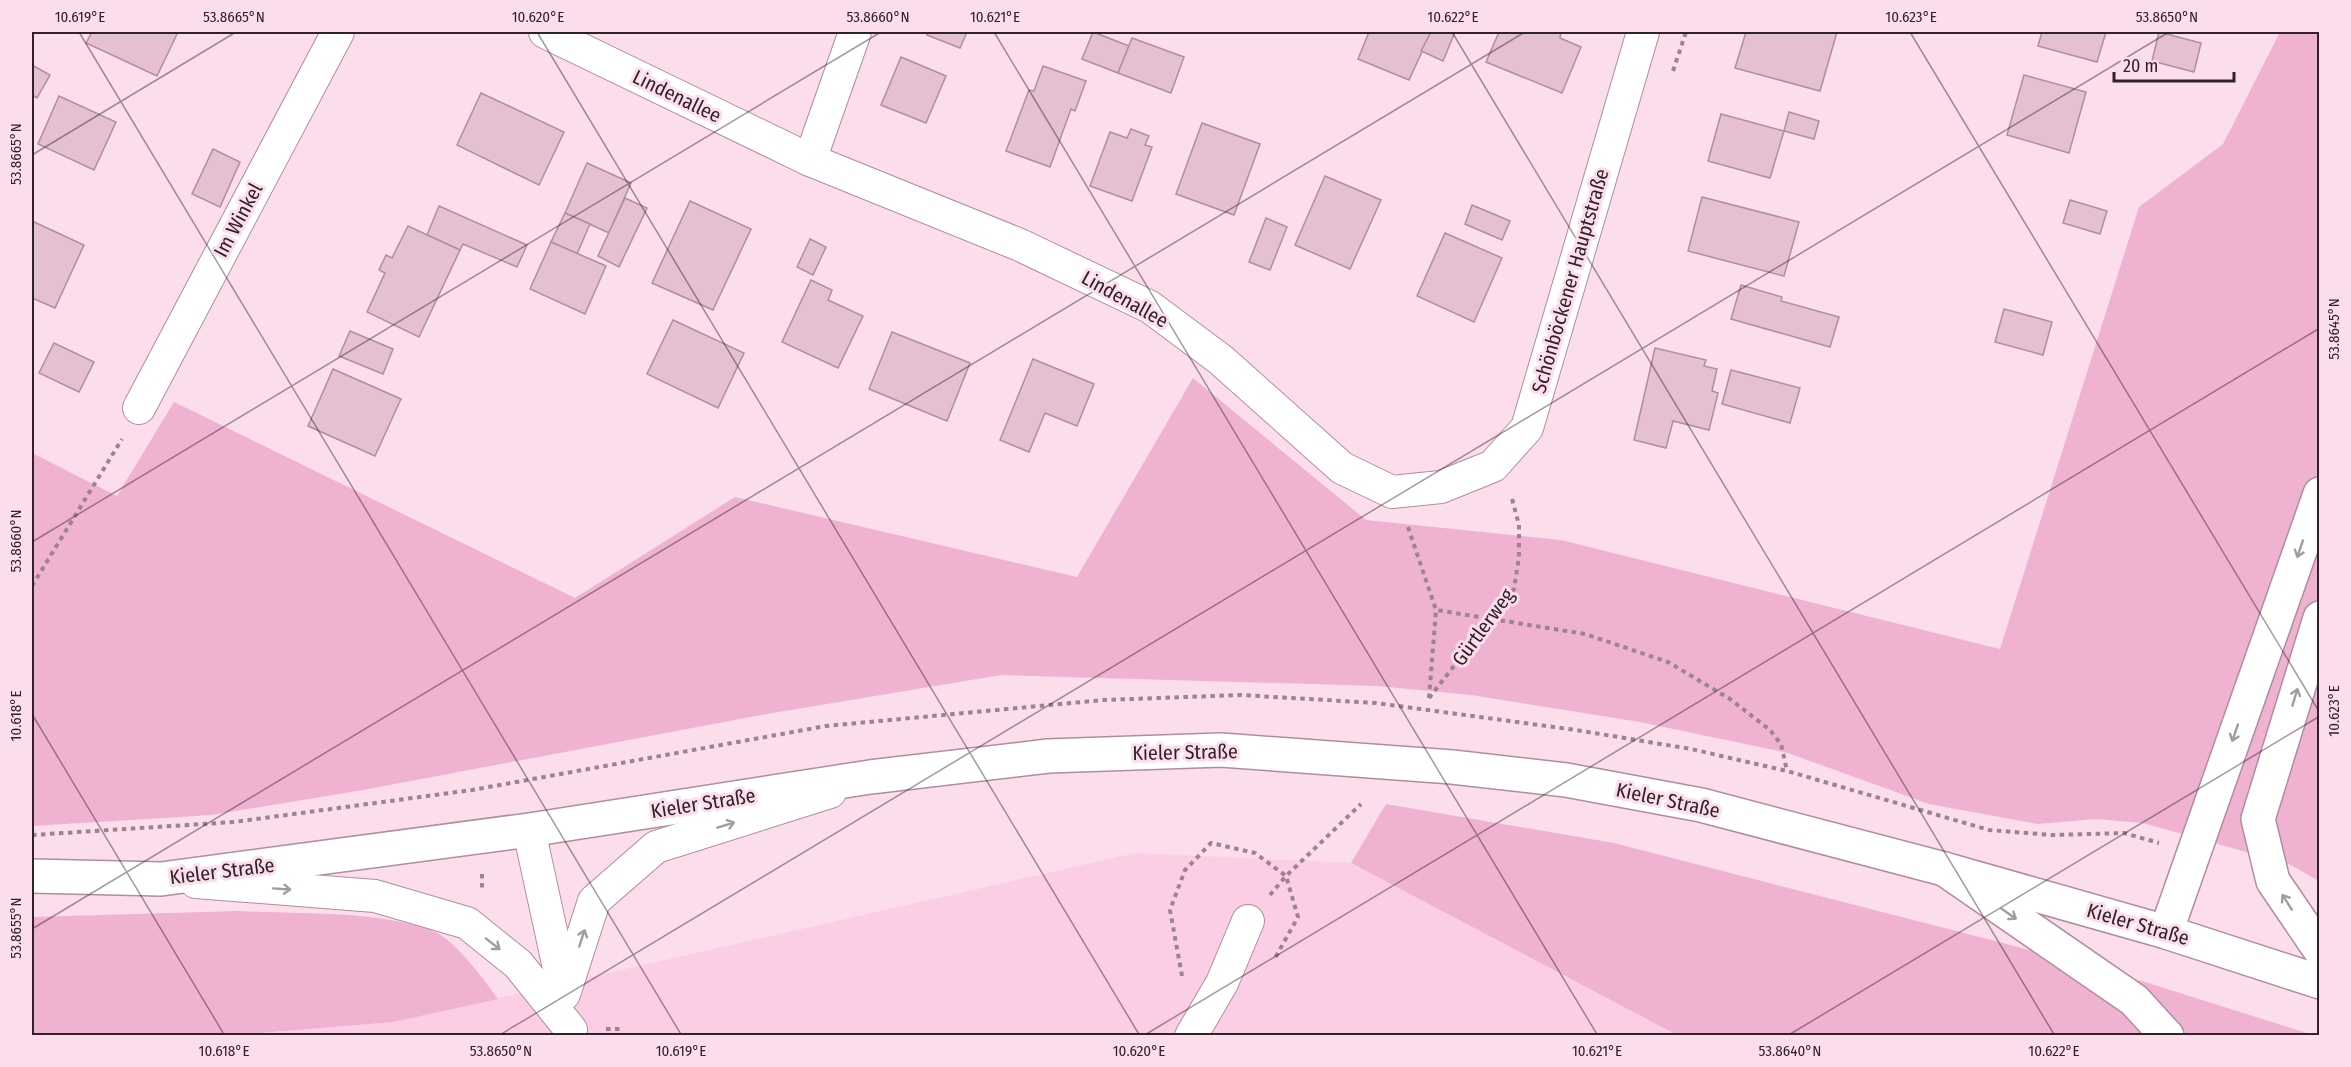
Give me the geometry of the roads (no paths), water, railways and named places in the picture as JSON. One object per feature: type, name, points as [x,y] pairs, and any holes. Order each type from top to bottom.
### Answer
[{"type":"main road","points":[[2166,932],[2319,494]]},
{"type":"main road","points":[[2319,618],[2258,819],[2273,881],[2319,950]]},
{"type":"main road","name":"Kieler Straße","points":[[32,876],[160,879],[529,830],[870,777],[1048,756],[1221,750],[1452,767],[1566,780],[1701,805],[1944,869],[2166,932],[2319,982]]},
{"type":"main road","points":[[1944,869],[2134,1000],[2167,1035]]},
{"type":"street","name":"Im Winkel","points":[[139,408],[338,32]]},
{"type":"street","name":"Lindenallee","points":[[545,32],[810,160],[1020,245],[1150,307],[1221,360],[1342,468],[1392,492],[1441,487]]},
{"type":"street","points":[[810,160],[855,32]]},
{"type":"street","name":"Schönböckener Hauptstraße","points":[[1441,487],[1493,466],[1527,429],[1643,32]]},
{"type":"street","points":[[564,994],[594,901],[656,847],[806,801],[870,777]]},
{"type":"street","points":[[529,830],[572,1033]]},
{"type":"street","points":[[160,879],[375,896],[467,923],[519,964],[572,1033]]},
{"type":"street","points":[[1191,1035],[1222,983],[1248,921]]}]
